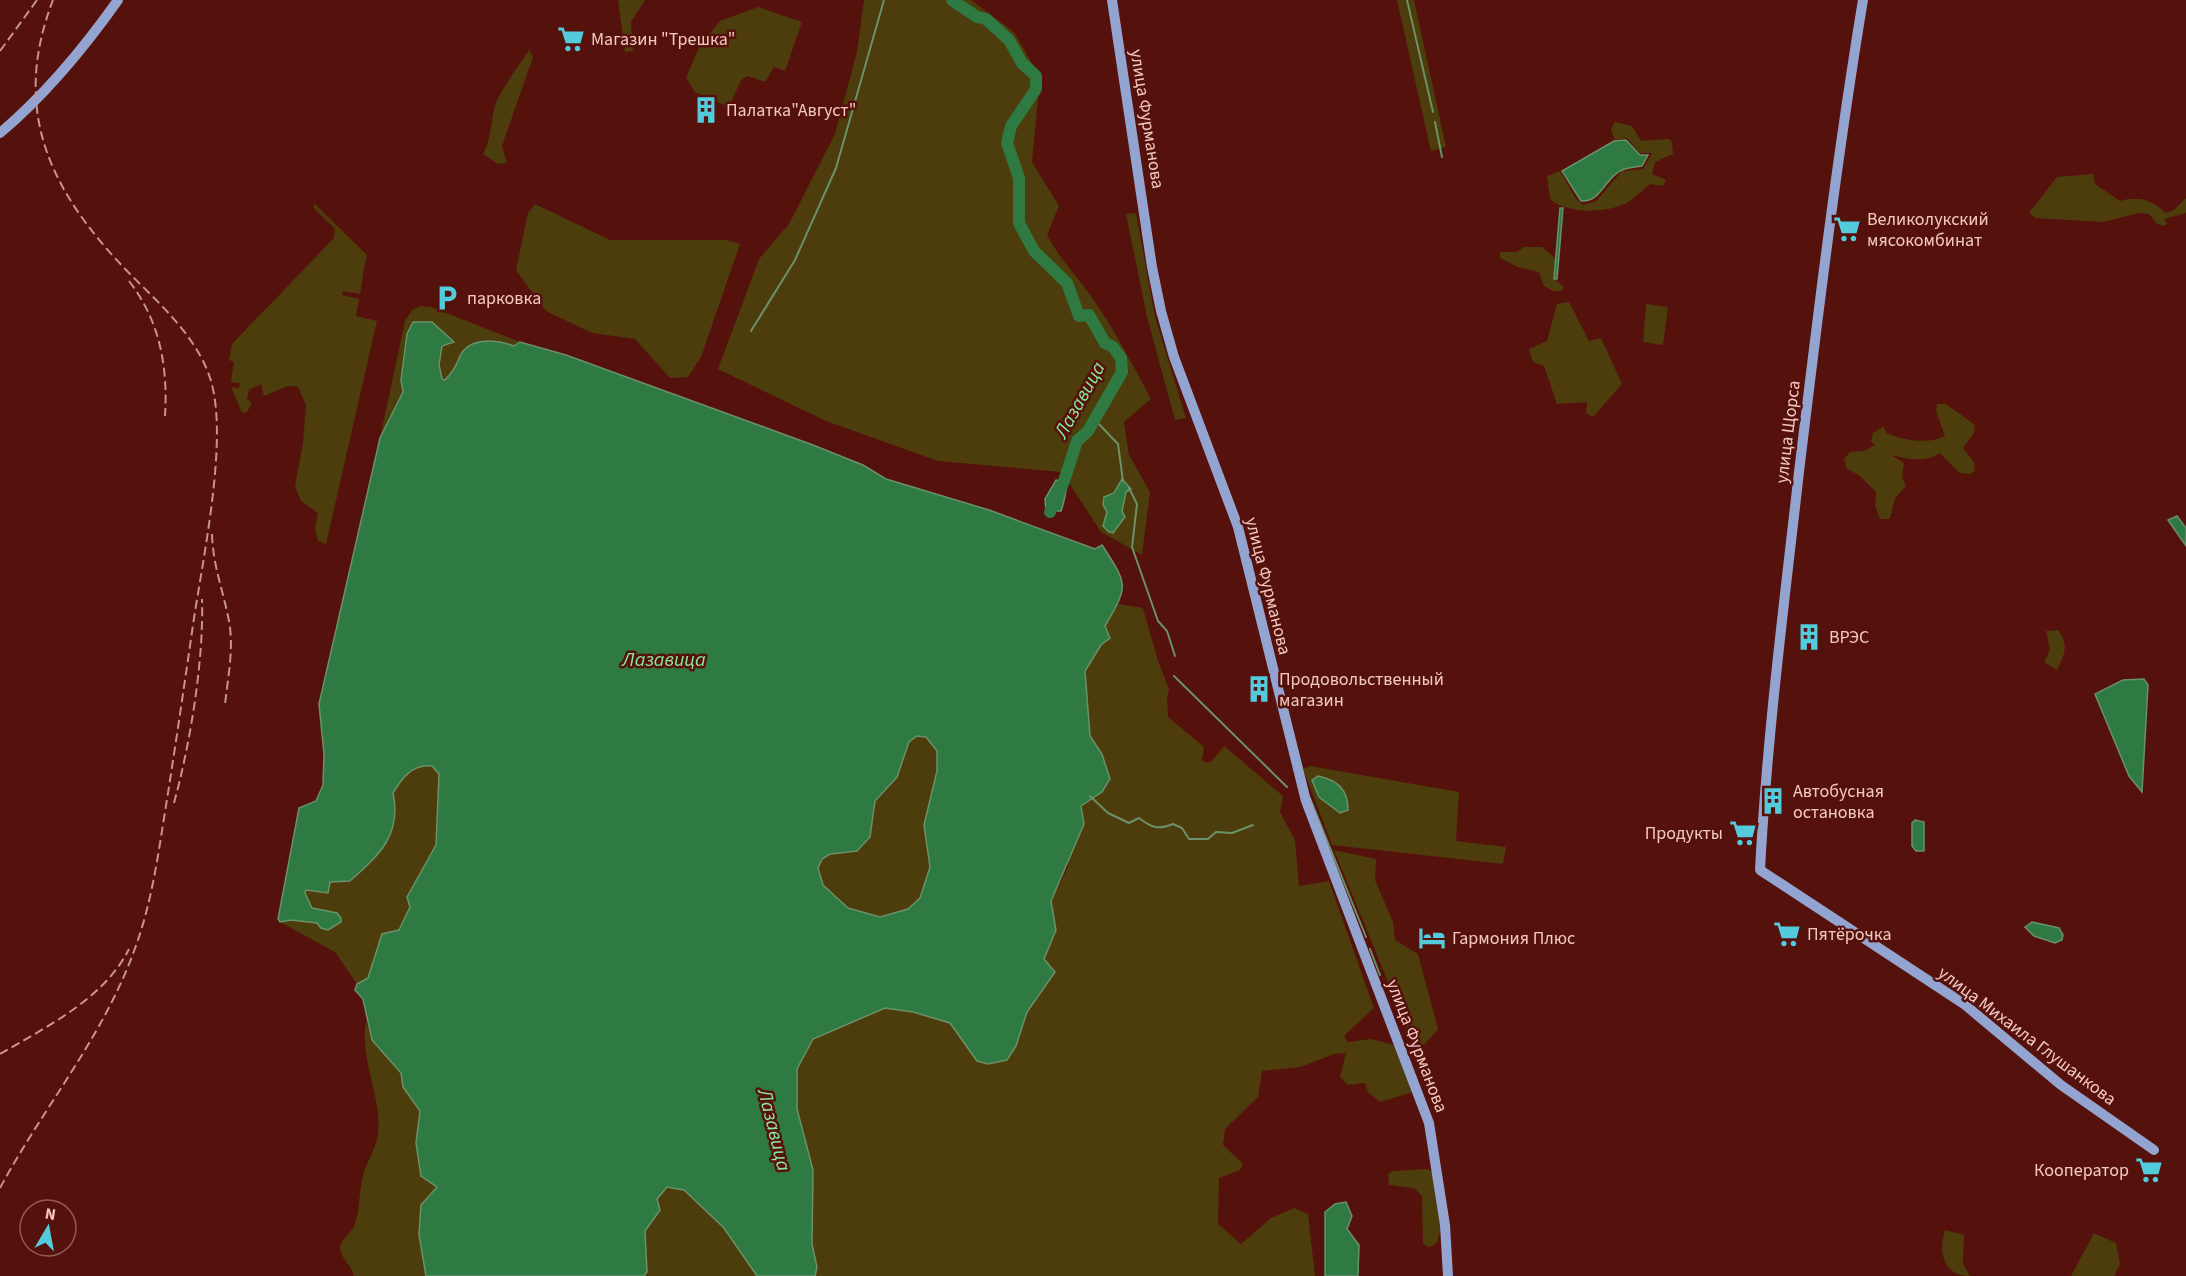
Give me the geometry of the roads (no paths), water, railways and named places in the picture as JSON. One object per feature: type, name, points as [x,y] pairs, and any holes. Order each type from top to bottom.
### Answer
[{"type":"main road","points":[[0,133],[35,101],[95,32],[118,0]]},
{"type":"main road","name":"улица Фурманова","points":[[1112,0],[1152,267],[1174,357],[1238,527],[1306,801],[1429,1123],[1445,1225],[1448,1276]]},
{"type":"main road","name":"улица Щорса","points":[[1760,870],[1767,764],[1784,596],[1837,162],[1863,0]]},
{"type":"main road","name":"улица Михаила Глушанкова","points":[[1760,870],[1964,1004],[2061,1085],[2154,1150]]},
{"type":"water","points":[[1626,140],[1640,155],[1648,155],[1642,166],[1616,173],[1593,198],[1581,201],[1562,171],[1614,141]]},
{"type":"water","points":[[1560,208],[1563,208],[1557,279],[1554,279]]},
{"type":"water","name":"Лазавица","points":[[413,322],[432,322],[454,342],[442,346],[439,365],[442,379],[445,380],[465,350],[477,342],[493,341],[514,346],[520,342],[566,355],[813,445],[863,465],[886,479],[989,510],[1095,549],[1102,545],[1121,577],[1121,593],[1105,626],[1110,638],[1101,645],[1085,671],[1090,736],[1102,754],[1110,779],[1102,792],[1081,806],[1084,824],[1051,901],[1056,930],[1044,959],[1055,972],[1027,1012],[1016,1046],[1007,1060],[988,1064],[977,1061],[950,1023],[913,1012],[885,1008],[813,1039],[797,1069],[797,1109],[813,1170],[812,1244],[817,1267],[815,1276],[757,1276],[724,1228],[684,1190],[667,1187],[657,1199],[660,1210],[645,1231],[647,1272],[644,1276],[426,1276],[419,1235],[421,1205],[437,1187],[421,1176],[416,1143],[420,1111],[403,1087],[401,1073],[372,1040],[363,999],[355,990],[357,984],[368,978],[382,934],[399,930],[410,907],[407,897],[436,845],[439,774],[432,766],[413,770],[396,787],[393,793],[395,808],[391,832],[379,853],[370,862],[350,881],[330,882],[328,893],[306,890],[305,893],[312,908],[337,913],[341,922],[328,930],[321,928],[317,923],[291,920],[280,922],[278,919],[299,808],[316,801],[323,785],[324,754],[319,704],[380,438],[403,392],[401,380],[407,334]],"holes":[[[917,736],[926,737],[937,751],[937,771],[924,825],[930,867],[920,898],[908,909],[880,917],[848,908],[823,885],[818,868],[822,859],[830,854],[857,851],[870,837],[875,801],[897,777],[909,742]]]},
{"type":"water","points":[[1122,479],[1131,489],[1126,492],[1122,511],[1125,517],[1113,533],[1103,526],[1107,512],[1103,505],[1104,497],[1114,493]]},
{"type":"water","points":[[1056,480],[1068,483],[1061,511],[1046,511],[1045,499]]},
{"type":"water","points":[[2177,516],[2186,528],[2186,546],[2168,520]]},
{"type":"water","points":[[2144,679],[2148,685],[2142,792],[2129,776],[2095,694],[2123,680]]},
{"type":"water","points":[[1318,776],[1331,780],[1344,791],[1348,810],[1340,813],[1319,797],[1312,780]]},
{"type":"water","points":[[1915,820],[1924,822],[1924,851],[1916,851],[1912,846],[1912,823]]},
{"type":"water","points":[[2032,922],[2059,928],[2063,935],[2062,940],[2055,943],[2034,936],[2025,927]]},
{"type":"water","points":[[1346,1202],[1352,1216],[1347,1229],[1359,1245],[1358,1276],[1325,1276],[1325,1212],[1335,1204]]},
{"type":"waterway","points":[[751,331],[795,260],[836,168],[884,0]]},
{"type":"waterway","name":"Лазавица","points":[[952,0],[977,17],[986,19],[1009,40],[1022,63],[1036,76],[1036,89],[1011,126],[1007,143],[1019,178],[1019,223],[1034,251],[1067,283],[1079,316],[1089,315],[1105,343],[1113,347],[1121,358],[1122,372],[1088,431],[1077,441],[1064,481],[1050,512]]},
{"type":"waterway","points":[[1407,0],[1433,112]]},
{"type":"waterway","points":[[1435,122],[1442,157]]},
{"type":"waterway","points":[[1095,420],[1118,444],[1123,481]]},
{"type":"waterway","points":[[1129,488],[1137,504],[1132,547],[1158,621],[1167,631],[1175,656]]},
{"type":"waterway","points":[[1174,676],[1287,787]]},
{"type":"waterway","points":[[1090,796],[1108,813],[1129,823],[1139,818],[1155,827],[1173,824],[1182,828],[1189,839],[1208,839],[1216,832],[1232,833],[1253,825]]},
{"type":"waterway","points":[[1310,798],[1366,937]]},
{"type":"waterway","points":[[1370,949],[1380,975]]},
{"type":"railway","points":[[0,51],[37,0]]},
{"type":"railway","points":[[0,1188],[106,1013],[134,951],[144,919],[159,852],[207,540],[217,437],[216,407],[211,381],[197,350],[177,323],[102,244],[79,213],[60,181],[46,149],[38,115],[36,79],[41,41],[53,0]]},
{"type":"railway","points":[[129,281],[148,312],[160,345],[165,380],[165,416]]},
{"type":"railway","points":[[212,534],[231,642],[225,704]]},
{"type":"railway","points":[[174,803],[195,702],[201,648],[202,599]]},
{"type":"railway","points":[[0,1054],[54,1022],[89,997],[105,983],[129,949]]},
{"type":"place","name":"Магазин \"Трешка\"","points":[[571,39]]},
{"type":"place","name":"Палатка\"Август\"","points":[[706,110]]},
{"type":"place","name":"Великолукский мясокомбинат","points":[[1847,229]]},
{"type":"place","name":"парковка","points":[[447,298]]},
{"type":"place","name":"ВРЭС","points":[[1809,637]]},
{"type":"place","name":"Продовольственный магазин","points":[[1259,689]]},
{"type":"place","name":"Автобусная остановка","points":[[1773,801]]},
{"type":"place","name":"Продукты","points":[[1743,833]]},
{"type":"place","name":"Пятёрочка","points":[[1787,934]]},
{"type":"place","name":"Гармония Плюс","points":[[1432,938]]},
{"type":"place","name":"Кооператор","points":[[2149,1170]]}]
